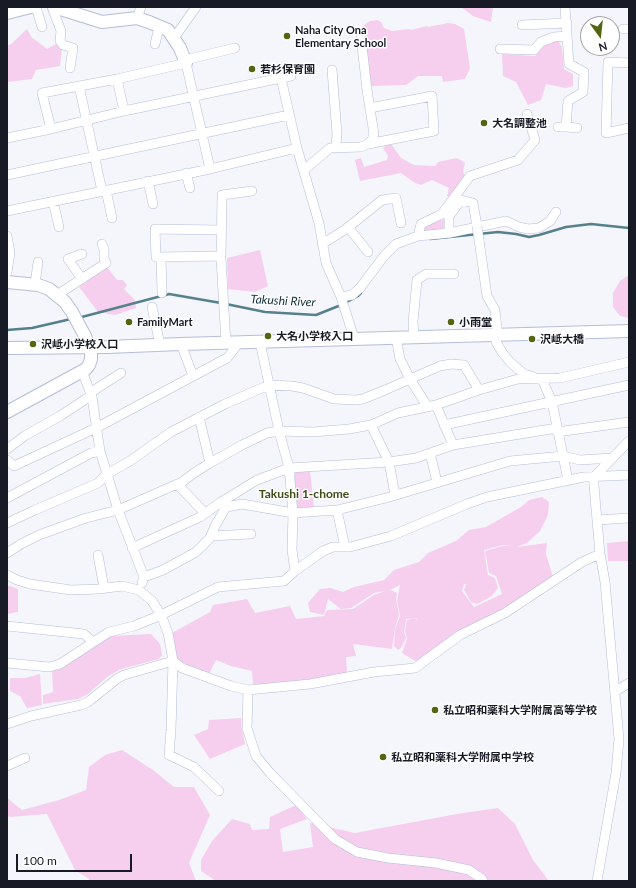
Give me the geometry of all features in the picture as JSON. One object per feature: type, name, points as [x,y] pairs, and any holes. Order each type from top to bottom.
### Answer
[{"type":"street","points":[[7,13],[31,7]]},
{"type":"street","points":[[36,7],[42,27]]},
{"type":"street","points":[[70,68],[73,48],[63,45],[60,41],[60,31],[53,7],[78,11],[102,22],[139,12],[159,26],[168,30],[186,61],[210,168]]},
{"type":"street","points":[[174,38],[196,7]]},
{"type":"street","points":[[566,7],[569,64],[584,72],[583,92],[568,101],[562,127],[577,128]]},
{"type":"street","points":[[522,25],[566,23]]},
{"type":"street","points":[[155,44],[159,26]]},
{"type":"street","points":[[500,49],[534,50],[541,42],[554,37],[567,36]]},
{"type":"street","points":[[361,37],[374,134],[368,144]]},
{"type":"street","points":[[51,129],[38,94],[117,79],[235,48]]},
{"type":"street","points":[[629,63],[608,62],[606,133],[629,128]]},
{"type":"street","points":[[332,70],[337,134],[336,147]]},
{"type":"street","points":[[7,138],[51,129],[87,119],[291,76]]},
{"type":"street","points":[[281,78],[297,148],[319,223],[326,263],[342,302],[354,338]]},
{"type":"street","points":[[117,79],[124,111]]},
{"type":"street","points":[[79,86],[95,156],[112,218]]},
{"type":"street","points":[[304,170],[330,148],[361,147],[368,144],[434,131],[432,96],[370,108]]},
{"type":"street","points":[[418,236],[421,224],[442,214],[470,176],[518,160],[535,140],[527,114]]},
{"type":"street","points":[[7,175],[202,135],[289,115]]},
{"type":"street","points":[[7,211],[297,148]]},
{"type":"street","points":[[186,173],[190,188]]},
{"type":"street","points":[[148,181],[153,204]]},
{"type":"street","points":[[7,460],[14,466],[96,428],[227,358],[235,348],[232,342],[223,305],[221,256],[222,195],[252,190]]},
{"type":"street","points":[[322,244],[348,228],[382,200],[396,198],[401,223]]},
{"type":"street","points":[[449,234],[449,216],[461,200],[473,203],[488,296],[495,310],[496,342],[510,362],[524,374],[542,379]]},
{"type":"street","points":[[53,201],[59,227]]},
{"type":"street","points":[[342,302],[360,288],[384,256],[396,244],[418,236],[449,234],[506,221],[528,230],[539,228],[550,221],[556,212]]},
{"type":"street","points":[[348,228],[368,252]]},
{"type":"street","points":[[221,230],[155,229],[156,257],[221,256]]},
{"type":"street","points":[[7,236],[10,253],[7,272]]},
{"type":"street","points":[[57,295],[106,264],[102,244]]},
{"type":"street","points":[[82,254],[68,259],[82,279]]},
{"type":"street","points":[[161,257],[162,293]]},
{"type":"street","points":[[35,284],[38,262]]},
{"type":"street","points":[[414,337],[413,322],[417,280],[426,274],[454,274]]},
{"type":"street","points":[[7,282],[35,284],[49,289],[57,295],[65,302],[76,318],[91,353],[90,362],[86,369],[7,412]]},
{"type":"street","points":[[152,307],[160,345]]},
{"type":"street","points":[[7,348],[89,348],[354,338],[629,331]]},
{"type":"street","points":[[396,337],[400,360],[410,379],[431,405],[444,425],[453,445]]},
{"type":"street","points":[[260,342],[279,431],[289,468],[293,513],[292,550],[295,571]]},
{"type":"street","points":[[181,344],[193,376]]},
{"type":"street","points":[[7,553],[21,544],[39,536],[86,518],[118,510],[177,484],[210,463],[261,436],[279,431],[313,432],[349,429],[370,425],[398,413],[518,380],[560,378],[629,362]]},
{"type":"street","points":[[7,523],[98,483],[107,474],[130,461],[171,432],[225,404],[269,385],[292,386],[334,399],[356,400],[363,399],[386,390],[440,366],[459,364],[464,365],[469,370],[480,390]]},
{"type":"street","points":[[82,371],[91,393],[100,452],[118,510],[144,577],[139,590]]},
{"type":"street","points":[[7,449],[26,435],[60,416],[89,397],[91,393],[122,373]]},
{"type":"street","points":[[542,379],[552,402],[568,480]]},
{"type":"street","points":[[444,425],[629,385]]},
{"type":"street","points":[[199,417],[210,463]]},
{"type":"street","points":[[132,548],[179,528],[257,480],[289,468],[389,462],[416,458],[453,445],[557,430],[629,422]]},
{"type":"street","points":[[370,425],[389,462],[395,495]]},
{"type":"street","points":[[597,881],[616,773],[619,739],[616,691],[605,582],[596,520],[594,477],[629,441]]},
{"type":"street","points":[[7,498],[91,453],[100,452]]},
{"type":"street","points":[[430,453],[437,482]]},
{"type":"street","points":[[144,577],[163,570],[196,552],[211,536],[226,507],[242,504],[293,513],[337,510],[395,495],[510,461],[563,456],[580,460],[612,458]]},
{"type":"street","points":[[7,663],[49,667],[60,664],[109,632],[134,626],[161,615],[218,587],[284,581],[295,571],[323,551],[333,547],[366,544],[391,536],[466,504],[487,497],[584,477],[629,475]]},
{"type":"street","points":[[177,484],[205,513]]},
{"type":"street","points":[[337,510],[345,547]]},
{"type":"street","points":[[596,520],[629,518]]},
{"type":"street","points":[[211,536],[251,534]]},
{"type":"street","points":[[7,724],[30,716],[88,702],[118,678],[124,675],[173,662],[182,668],[230,686],[248,690],[310,684],[374,672],[415,668],[460,635],[505,613],[582,562],[600,554]]},
{"type":"street","points":[[98,555],[104,588]]},
{"type":"street","points":[[7,575],[30,584],[54,588],[78,590],[122,586],[139,590],[152,602],[161,615],[168,633],[173,662],[169,755],[194,767],[219,792]]},
{"type":"street","points":[[7,626],[84,634],[93,642]]},
{"type":"street","points":[[616,691],[629,683]]},
{"type":"street","points":[[248,690],[247,728],[256,756],[270,773],[335,839],[357,852],[388,858],[436,863],[469,870],[483,881]]},
{"type":"street","points":[[7,766],[25,758]]},
{"type":"shaded area","points":[[461,7],[493,7],[491,22],[473,16]]},
{"type":"shaded area","points":[[377,20],[381,22],[384,28],[392,31],[411,30],[448,23],[455,24],[464,29],[470,68],[465,79],[443,82],[442,76],[418,76],[406,85],[371,86],[364,27],[365,24],[370,21]]},
{"type":"shaded area","points":[[27,29],[32,38],[47,49],[56,44],[62,49],[60,66],[36,70],[32,79],[7,82],[7,46]]},
{"type":"shaded area","points":[[558,40],[562,48],[564,69],[573,74],[573,86],[566,88],[546,84],[541,100],[528,105],[516,82],[503,76],[502,54],[535,56],[544,45]]},
{"type":"shaded area","points":[[387,144],[391,144],[401,158],[414,165],[435,166],[438,162],[457,158],[465,163],[463,172],[466,178],[451,198],[447,196],[449,188],[432,180],[421,185],[415,183],[401,173],[360,181],[355,160],[361,158],[364,167],[387,160],[388,156],[383,148]]},
{"type":"shaded area","points":[[445,219],[446,230],[421,232],[423,225]]},
{"type":"shaded area","points":[[260,250],[268,286],[255,292],[228,289],[227,258]]},
{"type":"shaded area","points":[[107,267],[117,280],[123,280],[127,285],[124,289],[135,300],[136,308],[115,315],[98,312],[79,287]]},
{"type":"shaded area","points":[[629,275],[629,318],[620,316],[613,307],[613,293],[620,281]]},
{"type":"shaded area","points":[[310,470],[314,508],[296,509],[293,478],[296,472]]},
{"type":"shaded area","points":[[542,497],[549,502],[548,515],[540,531],[527,543],[516,547],[547,543],[546,554],[553,577],[529,595],[417,662],[402,653],[407,639],[405,631],[407,620],[414,618],[406,619],[404,632],[406,638],[402,647],[398,650],[394,646],[395,629],[400,616],[397,601],[400,585],[388,591],[391,590],[397,593],[396,600],[399,615],[395,628],[392,649],[353,644],[356,656],[346,657],[347,673],[278,685],[253,684],[252,671],[231,666],[216,660],[209,674],[191,668],[177,658],[172,633],[210,612],[213,605],[247,599],[255,613],[290,606],[296,619],[324,616],[327,610],[353,609],[374,595],[385,591],[374,593],[351,608],[341,609],[328,599],[324,615],[310,612],[308,603],[320,589],[330,588],[343,592],[354,587],[384,580],[394,570],[419,562],[428,553],[456,541],[469,530],[486,527],[521,507],[529,500]],"holes":[[[503,545],[511,546],[503,546],[485,551],[489,573],[496,576],[502,594],[474,607],[462,591],[464,584],[466,584],[464,590],[471,602],[477,604],[492,596],[498,588],[495,578],[488,575],[484,550]]]},
{"type":"shaded area","points":[[629,541],[629,561],[608,561],[607,543]]},
{"type":"shaded area","points":[[7,585],[18,589],[18,612],[7,614]]},
{"type":"shaded area","points":[[151,634],[160,644],[162,655],[159,659],[121,669],[107,677],[88,694],[78,699],[43,704],[43,695],[53,692],[52,670],[111,636]]},
{"type":"shaded area","points":[[40,674],[42,705],[27,708],[20,696],[10,691],[10,678],[25,678]]},
{"type":"shaded area","points":[[241,718],[245,744],[210,759],[194,735],[208,729],[209,720]]},
{"type":"shaded area","points":[[122,750],[153,770],[174,787],[194,787],[210,815],[189,863],[196,881],[88,881],[89,879],[75,870],[47,814],[7,816],[7,798],[22,810],[59,800],[86,790],[89,767],[105,755]]},
{"type":"shaded area","points":[[296,805],[307,819],[280,829],[283,852],[313,847],[310,823],[355,833],[498,808],[515,824],[533,860],[549,881],[216,881],[201,871],[201,860],[212,841],[232,819],[250,824],[252,830],[269,829],[270,817]]},
{"type":"waterway","name":"Takushi River","points":[[430,239],[498,232],[529,237],[566,227],[591,224],[629,228]]},
{"type":"waterway","name":"Takushi River","points":[[345,303],[361,293]]},
{"type":"waterway","name":"Takushi River","points":[[78,318],[169,294],[221,303]]},
{"type":"waterway","name":"Takushi River","points":[[226,304],[265,312],[316,315],[341,305]]},
{"type":"waterway","name":"Takushi River","points":[[7,330],[32,328],[71,319]]},
{"type":"place","name":"Naha City Ona Elementary School","points":[[287,36]]},
{"type":"place","name":"若杉保育園","points":[[252,69]]},
{"type":"place","name":"大名調整池","points":[[484,123]]},
{"type":"place","name":"FamilyMart","points":[[129,322]]},
{"type":"place","name":"小雨堂","points":[[451,322]]},
{"type":"place","name":"大名小学校入口","points":[[268,336]]},
{"type":"place","name":"沢岻大橋","points":[[532,339]]},
{"type":"place","name":"沢岻小学校入口","points":[[33,344]]},
{"type":"place","name":"私立昭和薬科大学附属高等学校","points":[[435,710]]},
{"type":"place","name":"私立昭和薬科大学附属中学校","points":[[383,757]]},
{"type":"district","name":"Takushi 1-chome","points":[[304,494]]}]
